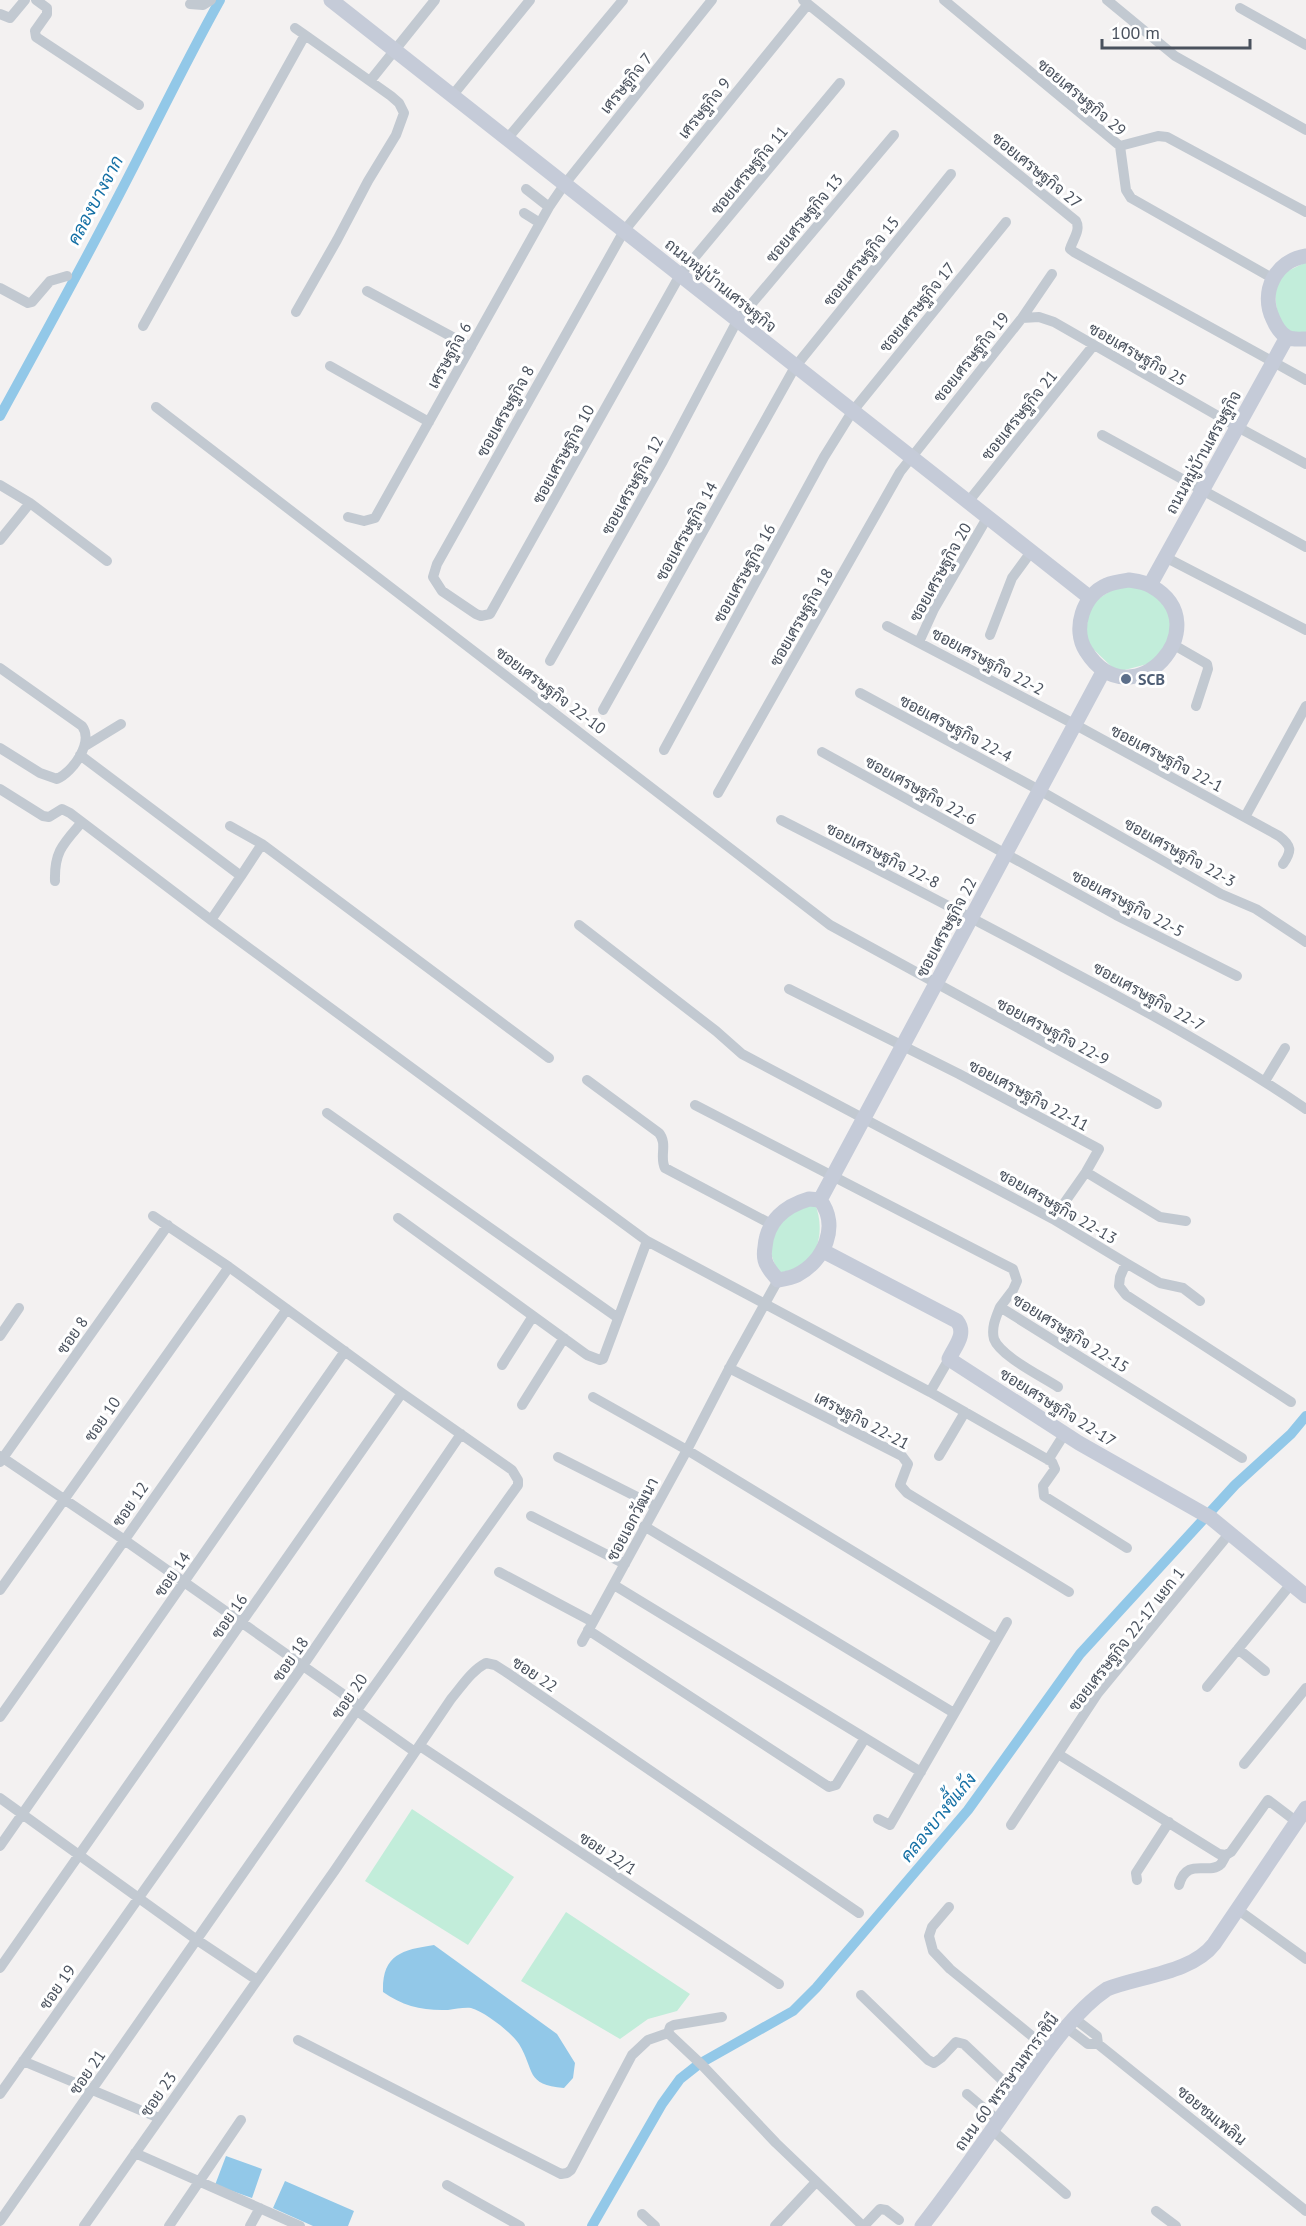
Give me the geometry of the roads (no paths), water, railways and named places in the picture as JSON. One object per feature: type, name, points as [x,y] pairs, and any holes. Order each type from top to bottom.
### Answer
[{"type":"street","points":[[0,14],[10,18],[25,0]]},
{"type":"street","points":[[36,0],[47,8],[47,14],[35,31],[36,37],[139,105]]},
{"type":"street","points":[[190,4],[203,5],[211,0]]},
{"type":"street","name":"ถนนหมู่บ้านเศรษฐกิจ","points":[[331,0],[1089,597]]},
{"type":"street","points":[[370,81],[435,0]]},
{"type":"street","points":[[452,96],[530,0]]},
{"type":"street","points":[[507,139],[623,0]]},
{"type":"street","name":"เศรษฐกิจ 7","points":[[564,185],[712,0]]},
{"type":"street","name":"ซอยเศรษฐกิจ 29","points":[[944,0],[1120,146],[1126,190],[1131,198],[1272,278]]},
{"type":"street","points":[[1107,0],[1175,56],[1306,130]]},
{"type":"street","name":"เศรษฐกิจ 9","points":[[624,231],[805,2]]},
{"type":"street","name":"ซอยเศรษฐกิจ 27","points":[[805,2],[1076,221],[1078,231],[1070,249],[1273,362]]},
{"type":"street","points":[[1240,8],[1306,45]]},
{"type":"street","points":[[295,28],[399,103],[404,113],[396,135],[296,312]]},
{"type":"street","points":[[143,326],[305,35]]},
{"type":"street","name":"ซอยเศรษฐกิจ 11","points":[[681,275],[840,83]]},
{"type":"street","name":"ซอยเศรษฐกิจ 13","points":[[737,321],[894,135]]},
{"type":"street","points":[[1120,146],[1158,136],[1167,137],[1306,212]]},
{"type":"street","name":"ซอยเศรษฐกิจ 15","points":[[795,367],[951,174]]},
{"type":"street","name":"เศรษฐกิจ 6","points":[[348,517],[364,521],[375,518],[549,207],[564,185]]},
{"type":"street","points":[[526,189],[549,207]]},
{"type":"street","points":[[524,213],[540,223]]},
{"type":"street","name":"ซอยเศรษฐกิจ 17","points":[[852,412],[1006,222]]},
{"type":"street","name":"ซอยเศรษฐกิจ 8","points":[[457,602],[442,591],[433,578],[436,564],[624,231]]},
{"type":"street","points":[[1306,256],[1298,257],[1283,266],[1272,278],[1268,295],[1269,311],[1276,327],[1287,337],[1306,339]]},
{"type":"street","name":"ซอยเศรษฐกิจ 19","points":[[910,457],[1022,318],[1052,274]]},
{"type":"street","name":"ซอยเศรษฐกิจ 10","points":[[457,602],[481,616],[490,614],[495,608],[681,275]]},
{"type":"street","points":[[0,288],[28,303],[32,302],[50,281],[67,276]]},
{"type":"street","points":[[367,291],[471,346]]},
{"type":"street","name":"ซอยเศรษฐกิจ 25","points":[[1022,318],[1048,319],[1306,464]]},
{"type":"street","name":"ซอยเศรษฐกิจ 12","points":[[550,661],[663,461],[737,321]]},
{"type":"street","name":"ถนนหมู่บ้านเศรษฐกิจ","points":[[1150,585],[1287,337]]},
{"type":"street","name":"ซอยเศรษฐกิจ 21","points":[[968,502],[1093,346]]},
{"type":"street","points":[[1273,362],[1306,380]]},
{"type":"street","points":[[330,366],[429,422]]},
{"type":"street","name":"ซอยเศรษฐกิจ 14","points":[[603,710],[795,367]]},
{"type":"street","name":"ซอยเศรษฐกิจ 22-10","points":[[156,407],[830,925],[936,985]]},
{"type":"street","name":"ซอยเศรษฐกิจ 16","points":[[664,750],[824,457],[852,412]]},
{"type":"street","points":[[1102,435],[1306,547]]},
{"type":"street","name":"ซอยเศรษฐกิจ 18","points":[[718,793],[910,457]]},
{"type":"street","points":[[0,485],[30,503],[107,561]]},
{"type":"street","points":[[0,540],[30,503]]},
{"type":"street","name":"ซอยเศรษฐกิจ 20","points":[[919,642],[934,609],[987,518]]},
{"type":"street","points":[[990,635],[1012,578],[1031,552]]},
{"type":"street","points":[[1165,557],[1306,630]]},
{"type":"street","points":[[1129,579],[1150,585],[1165,596],[1174,611],[1177,628],[1174,645],[1166,659],[1147,674],[1121,677],[1104,670],[1092,661],[1083,647],[1080,631],[1082,614],[1089,597],[1107,585],[1129,579]]},
{"type":"street","name":"ซอยเศรษฐกิจ 22-2","points":[[887,626],[1074,724]]},
{"type":"street","points":[[1174,645],[1207,664],[1208,669],[1196,706]]},
{"type":"street","points":[[0,668],[82,726],[86,736],[82,751]]},
{"type":"street","name":"ซอยเศรษฐกิจ 22","points":[[820,1200],[1104,670]]},
{"type":"street","name":"ซอยเศรษฐกิจ 22-4","points":[[860,693],[1039,790]]},
{"type":"street","points":[[1245,817],[1306,706]]},
{"type":"street","points":[[0,748],[40,772],[57,779],[63,776],[82,751],[121,724]]},
{"type":"street","name":"ซอยเศรษฐกิจ 22-1","points":[[1074,724],[1289,843],[1291,853],[1283,864]]},
{"type":"street","points":[[82,751],[242,876]]},
{"type":"street","name":"ซอยเศรษฐกิจ 22-6","points":[[822,752],[1005,853]]},
{"type":"street","points":[[0,789],[49,818],[62,808],[648,1241],[930,1392],[1052,1462],[1055,1469],[1043,1486],[1044,1496],[1127,1548]]},
{"type":"street","name":"ซอยเศรษฐกิจ 22-3","points":[[1039,790],[1221,894],[1256,909],[1306,942]]},
{"type":"street","name":"ซอยเศรษฐกิจ 22-8","points":[[781,820],[972,918]]},
{"type":"street","points":[[55,881],[54,866],[57,853],[82,822]]},
{"type":"street","points":[[230,826],[262,844],[549,1058]]},
{"type":"street","points":[[211,920],[262,844]]},
{"type":"street","name":"ซอยเศรษฐกิจ 22-5","points":[[1005,853],[1116,915],[1238,976]]},
{"type":"street","name":"ซอยเศรษฐกิจ 22-7","points":[[972,918],[1174,1026],[1265,1081],[1306,1109]]},
{"type":"street","name":"ซอยเศรษฐกิจ 22-13","points":[[579,925],[708,1024],[742,1054],[1053,1219],[1126,1263],[1119,1286],[1126,1295],[1291,1402]]},
{"type":"street","name":"ซอยเศรษฐกิจ 22-9","points":[[936,985],[1157,1104]]},
{"type":"street","points":[[789,989],[902,1047]]},
{"type":"street","name":"ซอยเศรษฐกิจ 22-11","points":[[902,1047],[959,1074],[1099,1149],[1053,1219]]},
{"type":"street","points":[[1265,1081],[1285,1048]]},
{"type":"street","points":[[587,1080],[658,1133],[664,1143],[662,1159],[665,1168],[771,1224]]},
{"type":"street","points":[[695,1105],[832,1176]]},
{"type":"street","points":[[327,1113],[618,1318]]},
{"type":"street","points":[[1086,1172],[1160,1217],[1186,1221]]},
{"type":"street","name":"ซอยเศรษฐกิจ 22-15","points":[[832,1176],[1013,1269],[1017,1281],[1000,1307],[1242,1458]]},
{"type":"street","points":[[729,1368],[778,1280],[795,1276],[808,1268],[823,1251],[828,1237],[829,1220],[827,1210],[820,1200],[809,1198],[796,1203],[771,1224],[765,1242],[766,1263],[778,1280]]},
{"type":"street","points":[[153,1216],[229,1267],[402,1394],[461,1434]]},
{"type":"street","points":[[398,1218],[594,1359],[603,1359],[648,1241]]},
{"type":"street","name":"ซอย 8","points":[[1,1459],[168,1225]]},
{"type":"street","points":[[823,1251],[957,1321],[961,1326],[962,1334],[930,1392]]},
{"type":"street","points":[[1126,1263],[1160,1283],[1183,1288],[1200,1301]]},
{"type":"street","name":"ซอย 10","points":[[0,1590],[229,1267]]},
{"type":"street","points":[[1000,1307],[993,1327],[996,1344],[1005,1353],[1058,1387]]},
{"type":"street","points":[[0,1336],[19,1308]]},
{"type":"street","name":"ซอย 12","points":[[0,1717],[123,1539],[287,1309]]},
{"type":"street","points":[[502,1365],[533,1316]]},
{"type":"street","points":[[522,1405],[564,1338]]},
{"type":"street","name":"ซอย 14","points":[[0,1846],[345,1351]]},
{"type":"street","name":"ซอยเศรษฐกิจ 22-17","points":[[949,1359],[1104,1458],[1211,1518],[1306,1596]]},
{"type":"street","name":"ซอยเอกวัฒนา","points":[[582,1642],[729,1368]]},
{"type":"street","name":"เศรษฐกิจ 22-21","points":[[729,1368],[902,1456],[908,1464],[900,1485],[907,1493],[1069,1592]]},
{"type":"street","name":"ซอย 16","points":[[0,1968],[402,1394]]},
{"type":"street","points":[[593,1396],[687,1450],[997,1640]]},
{"type":"street","points":[[939,1456],[965,1412]]},
{"type":"street","points":[[1048,1460],[1065,1433]]},
{"type":"street","name":"ซอย 20","points":[[198,1940],[358,1709],[518,1485],[518,1480],[512,1470],[461,1434]]},
{"type":"street","name":"ซอย 18","points":[[138,1898],[302,1667],[461,1434]]},
{"type":"street","points":[[558,1457],[655,1506]]},
{"type":"street","name":"ซอย 22/1","points":[[1,1459],[123,1539],[417,1749],[779,1984]]},
{"type":"street","points":[[531,1516],[625,1564]]},
{"type":"street","points":[[644,1526],[954,1713]]},
{"type":"street","name":"ซอยเศรษฐกิจ 22-17 แยก 1","points":[[1011,1825],[1098,1693],[1229,1534]]},
{"type":"street","points":[[499,1572],[590,1626],[829,1787],[836,1785],[865,1738]]},
{"type":"street","points":[[1207,1687],[1291,1584]]},
{"type":"street","points":[[614,1585],[921,1772]]},
{"type":"street","points":[[878,1819],[890,1825],[1007,1622]]},
{"type":"street","points":[[1238,1649],[1265,1671]]},
{"type":"street","name":"ซอย 22","points":[[257,1980],[468,1678],[486,1663],[495,1665],[859,1914]]},
{"type":"street","points":[[1244,1764],[1306,1688]]},
{"type":"street","points":[[1058,1754],[1219,1854],[1226,1855]]},
{"type":"street","points":[[0,1798],[138,1898],[257,1980]]},
{"type":"street","points":[[1179,1885],[1187,1872],[1196,1868],[1215,1867],[1221,1864],[1268,1800],[1297,1822]]},
{"type":"street","name":"ถนน 60 พรรษามหาราชินี","points":[[922,2226],[1071,2023],[1099,1994],[1107,1989],[1189,1964],[1203,1956],[1214,1944],[1306,1808]]},
{"type":"street","points":[[1137,1880],[1136,1873],[1168,1822]]},
{"type":"street","name":"ซอย 19","points":[[0,2094],[138,1898]]},
{"type":"street","points":[[949,1907],[932,1927],[929,1936],[933,1951],[950,1969],[1049,2050]]},
{"type":"street","points":[[1237,1909],[1306,1959]]},
{"type":"street","name":"ซอย 21","points":[[0,2221],[198,1940]]},
{"type":"street","name":"ซอย 23","points":[[84,2226],[257,1980]]},
{"type":"street","points":[[861,1995],[928,2060],[934,2062],[941,2058],[956,2042],[964,2044],[1017,2094]]},
{"type":"street","points":[[668,2033],[670,2027],[674,2025],[722,2017]]},
{"type":"street","name":"ซอยชมเพลิน","points":[[1071,2023],[1088,2044],[1098,2044],[1306,2211]]},
{"type":"street","points":[[298,2040],[561,2174],[571,2170],[632,2055],[648,2040],[668,2033]]},
{"type":"street","points":[[668,2033],[702,2065],[776,2143],[863,2226],[880,2209],[886,2210],[899,2220]]},
{"type":"street","points":[[23,2061],[159,2118]]},
{"type":"street","points":[[967,2094],[1066,2194]]},
{"type":"street","points":[[169,2226],[241,2120]]},
{"type":"street","points":[[135,2153],[300,2226]]},
{"type":"street","points":[[775,2226],[816,2182]]},
{"type":"street","points":[[447,2185],[520,2226]]},
{"type":"street","points":[[250,2226],[260,2208]]},
{"type":"street","points":[[1156,2211],[1176,2226]]},
{"type":"street","points":[[642,2214],[655,2226]]},
{"type":"water","points":[[434,1945],[557,2034],[575,2063],[573,2078],[564,2088],[543,2084],[537,2080],[515,2039],[504,2028],[477,2010],[460,2008],[430,2010],[398,2001],[383,1992],[386,1970],[396,1956],[412,1949]]},
{"type":"water","points":[[226,2156],[262,2169],[252,2198],[215,2185]]},
{"type":"water","points":[[285,2181],[354,2211],[348,2226],[313,2226],[273,2208]]},
{"type":"waterway","name":"คลองบางจาก","points":[[0,416],[220,0]]},
{"type":"waterway","name":"คลองบางขี้แก้ง","points":[[592,2226],[662,2104],[680,2079],[699,2064],[793,2011],[816,1988],[968,1810],[1080,1654],[1235,1485],[1291,1434],[1306,1416]]},
{"type":"place","name":"SCB","points":[[1126,679]]}]
